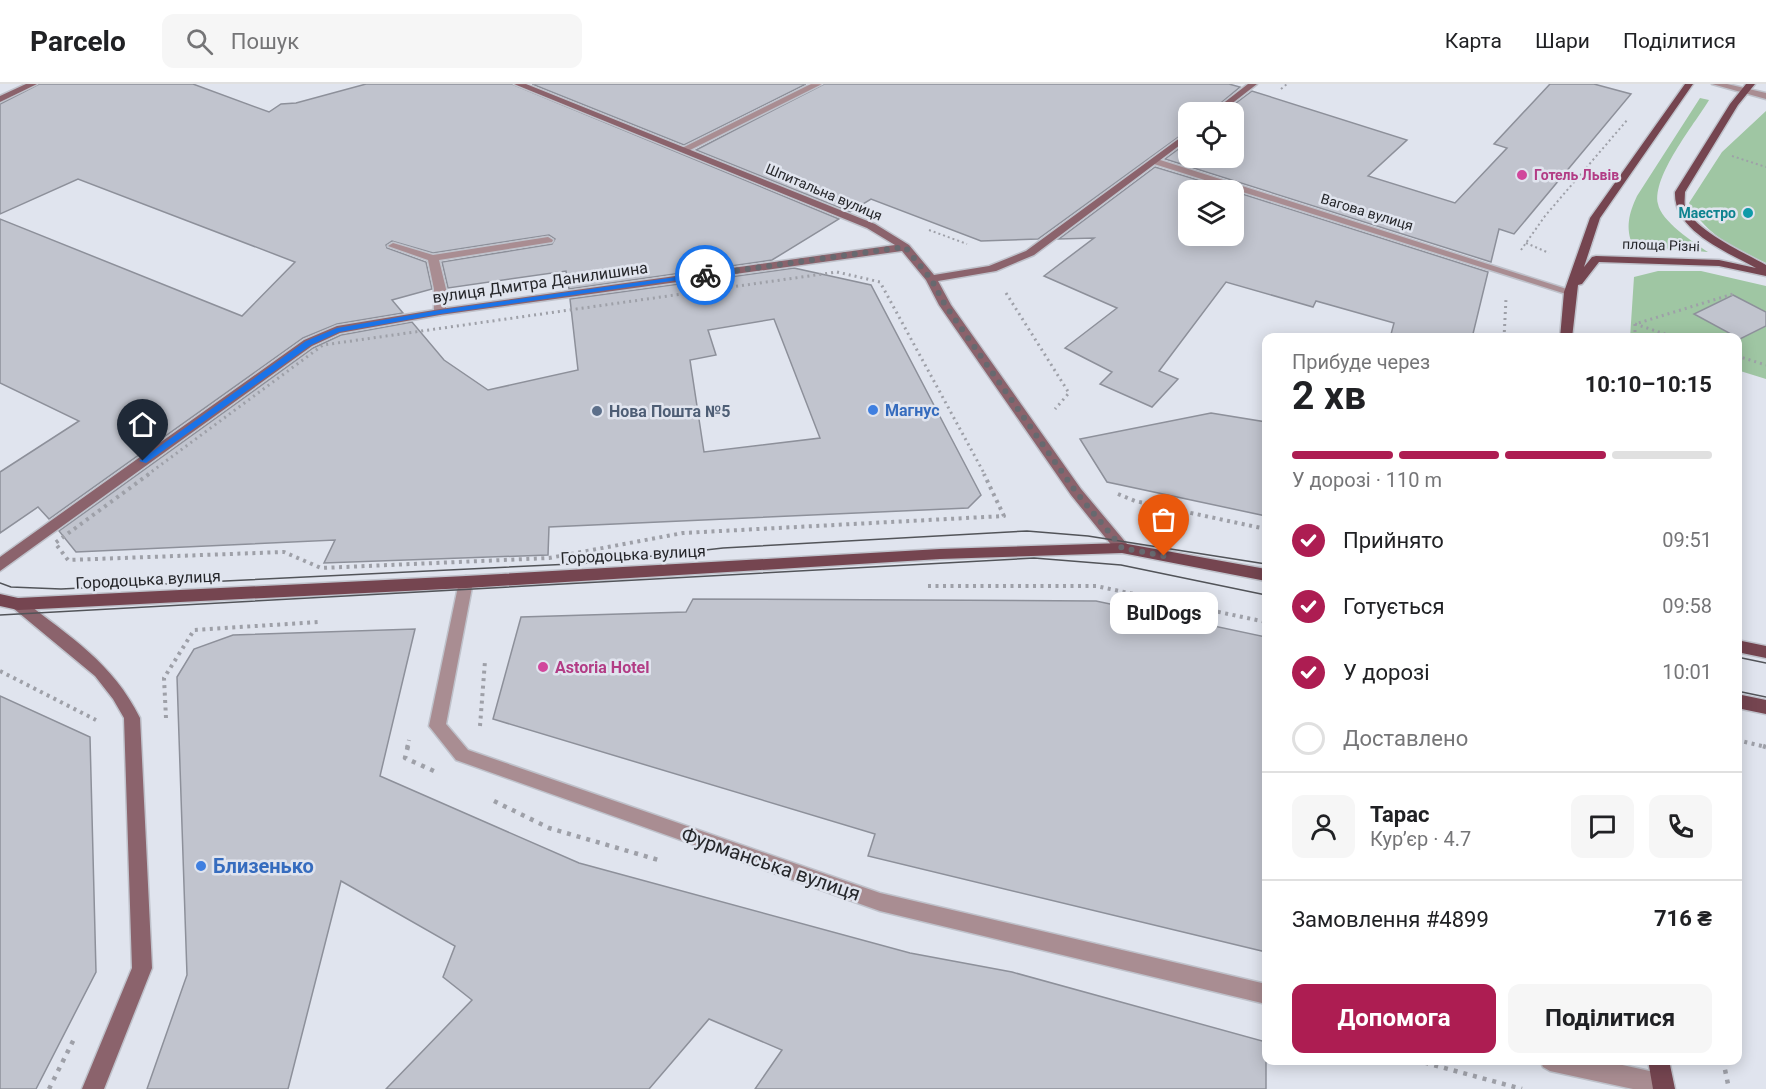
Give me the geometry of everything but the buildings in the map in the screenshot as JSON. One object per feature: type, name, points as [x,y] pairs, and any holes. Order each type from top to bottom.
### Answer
[{"type":"main road","points":[[1566,333],[1570,292],[1595,218],[1689,84]]},
{"type":"main road","name":"площа Різні","points":[[1748,88],[1680,192],[1680,206],[1689,220],[1720,243],[1766,271]]},
{"type":"main road","name":"площа Різні","points":[[1570,292],[1596,258],[1719,263],[1766,271]]},
{"type":"main road","name":"Городоцька вулиця","points":[[9,602],[466,582],[928,554],[1122,548],[1262,574]]},
{"type":"main road","points":[[1742,647],[1766,652]]},
{"type":"main road","points":[[1742,702],[1766,707]]},
{"type":"main road","points":[[1659,1065],[1663,1087]]},
{"type":"street","points":[[0,99],[33,84]]},
{"type":"street","name":"Шпитальна вулиця","points":[[518,84],[850,217],[905,247],[931,279],[945,305],[1076,492],[1122,548]]},
{"type":"street","points":[[682,150],[818,84]]},
{"type":"street","points":[[1229,102],[1253,84]]},
{"type":"street","points":[[1716,84],[1748,88],[1766,96]]},
{"type":"street","points":[[931,279],[992,269],[1030,253],[1178,143]]},
{"type":"street","name":"Вагова вулиця","points":[[1154,161],[1570,292]]},
{"type":"street","points":[[393,246],[433,258],[548,240]]},
{"type":"street","name":"вулиця Дмитра Данилишина","points":[[0,565],[308,343],[337,330],[440,312],[905,247]]},
{"type":"street","points":[[433,258],[440,290],[440,312]]},
{"type":"street","name":"Фурманська вулиця","points":[[466,582],[437,726],[462,755],[880,902],[1262,992]]},
{"type":"street","points":[[9,602],[101,671],[119,694],[132,718],[142,968],[93,1089]]},
{"type":"street","points":[[1571,1065],[1663,1087]]},
{"type":"path","points":[[1518,256],[1545,216],[1628,119]]},
{"type":"path","points":[[1734,147],[1726,154],[1766,167]]},
{"type":"path","points":[[1526,243],[1549,253]]},
{"type":"path","points":[[1005,291],[1068,393],[1054,410]]},
{"type":"path","points":[[1635,324],[1743,291]]},
{"type":"path","points":[[1504,333],[1506,295]]},
{"type":"path","points":[[413,331],[323,345],[55,543],[68,560],[284,552],[321,568],[549,558],[683,533],[1004,516],[995,493],[898,316]]},
{"type":"path","points":[[1635,324],[1635,333]]},
{"type":"path","points":[[1635,324],[1662,333]]},
{"type":"path","points":[[1742,358],[1766,365]]},
{"type":"path","points":[[1114,493],[1135,501],[1262,528]]},
{"type":"path","points":[[916,586],[1096,586],[1262,621]]},
{"type":"path","points":[[485,657],[480,726],[491,730]]},
{"type":"path","points":[[0,671],[99,721]]},
{"type":"path","points":[[1742,741],[1766,747]]},
{"type":"path","points":[[49,1089],[80,1028]]},
{"type":"path","points":[[1433,1065],[1522,1089]]},
{"type":"path","points":[[1724,1065],[1729,1089]]},
{"type":"green space","points":[[1700,98],[1709,100],[1661,179],[1658,204],[1660,211],[1671,224],[1708,252],[1633,246],[1629,233],[1629,221],[1637,196]]},
{"type":"green space","points":[[1766,111],[1766,263],[1732,246],[1712,232],[1689,203],[1722,152]]},
{"type":"green space","points":[[1658,271],[1701,271],[1766,286],[1766,379],[1742,372],[1742,333],[1630,333],[1634,277]]},
{"type":"tram line","points":[[0,583],[11,587],[61,589],[592,563],[723,548],[1027,531],[1088,536],[1262,563]]},
{"type":"tram line","points":[[0,615],[1034,558],[1121,565],[1262,594]]},
{"type":"tram line","points":[[1742,658],[1766,663]]},
{"type":"tram line","points":[[1742,692],[1766,697]]},
{"type":"way so far","points":[[705,275],[905,247],[931,279],[945,305],[1076,492],[1122,548],[1164,556]]},
{"type":"place","name":"Готель Львів","points":[[1522,175]]},
{"type":"place","name":"Маестро","points":[[1748,213]]},
{"type":"place","name":"Магнус","points":[[873,410]]},
{"type":"place","name":"Нова Пошта №5","points":[[597,411]]},
{"type":"place","name":"BulDogs","points":[[1164,556]]},
{"type":"place","name":"Astoria Hotel","points":[[543,667]]},
{"type":"place","name":"Близенько","points":[[201,866]]},
{"type":"route","points":[[143,461],[308,343],[337,330],[440,312],[705,275]]}]
